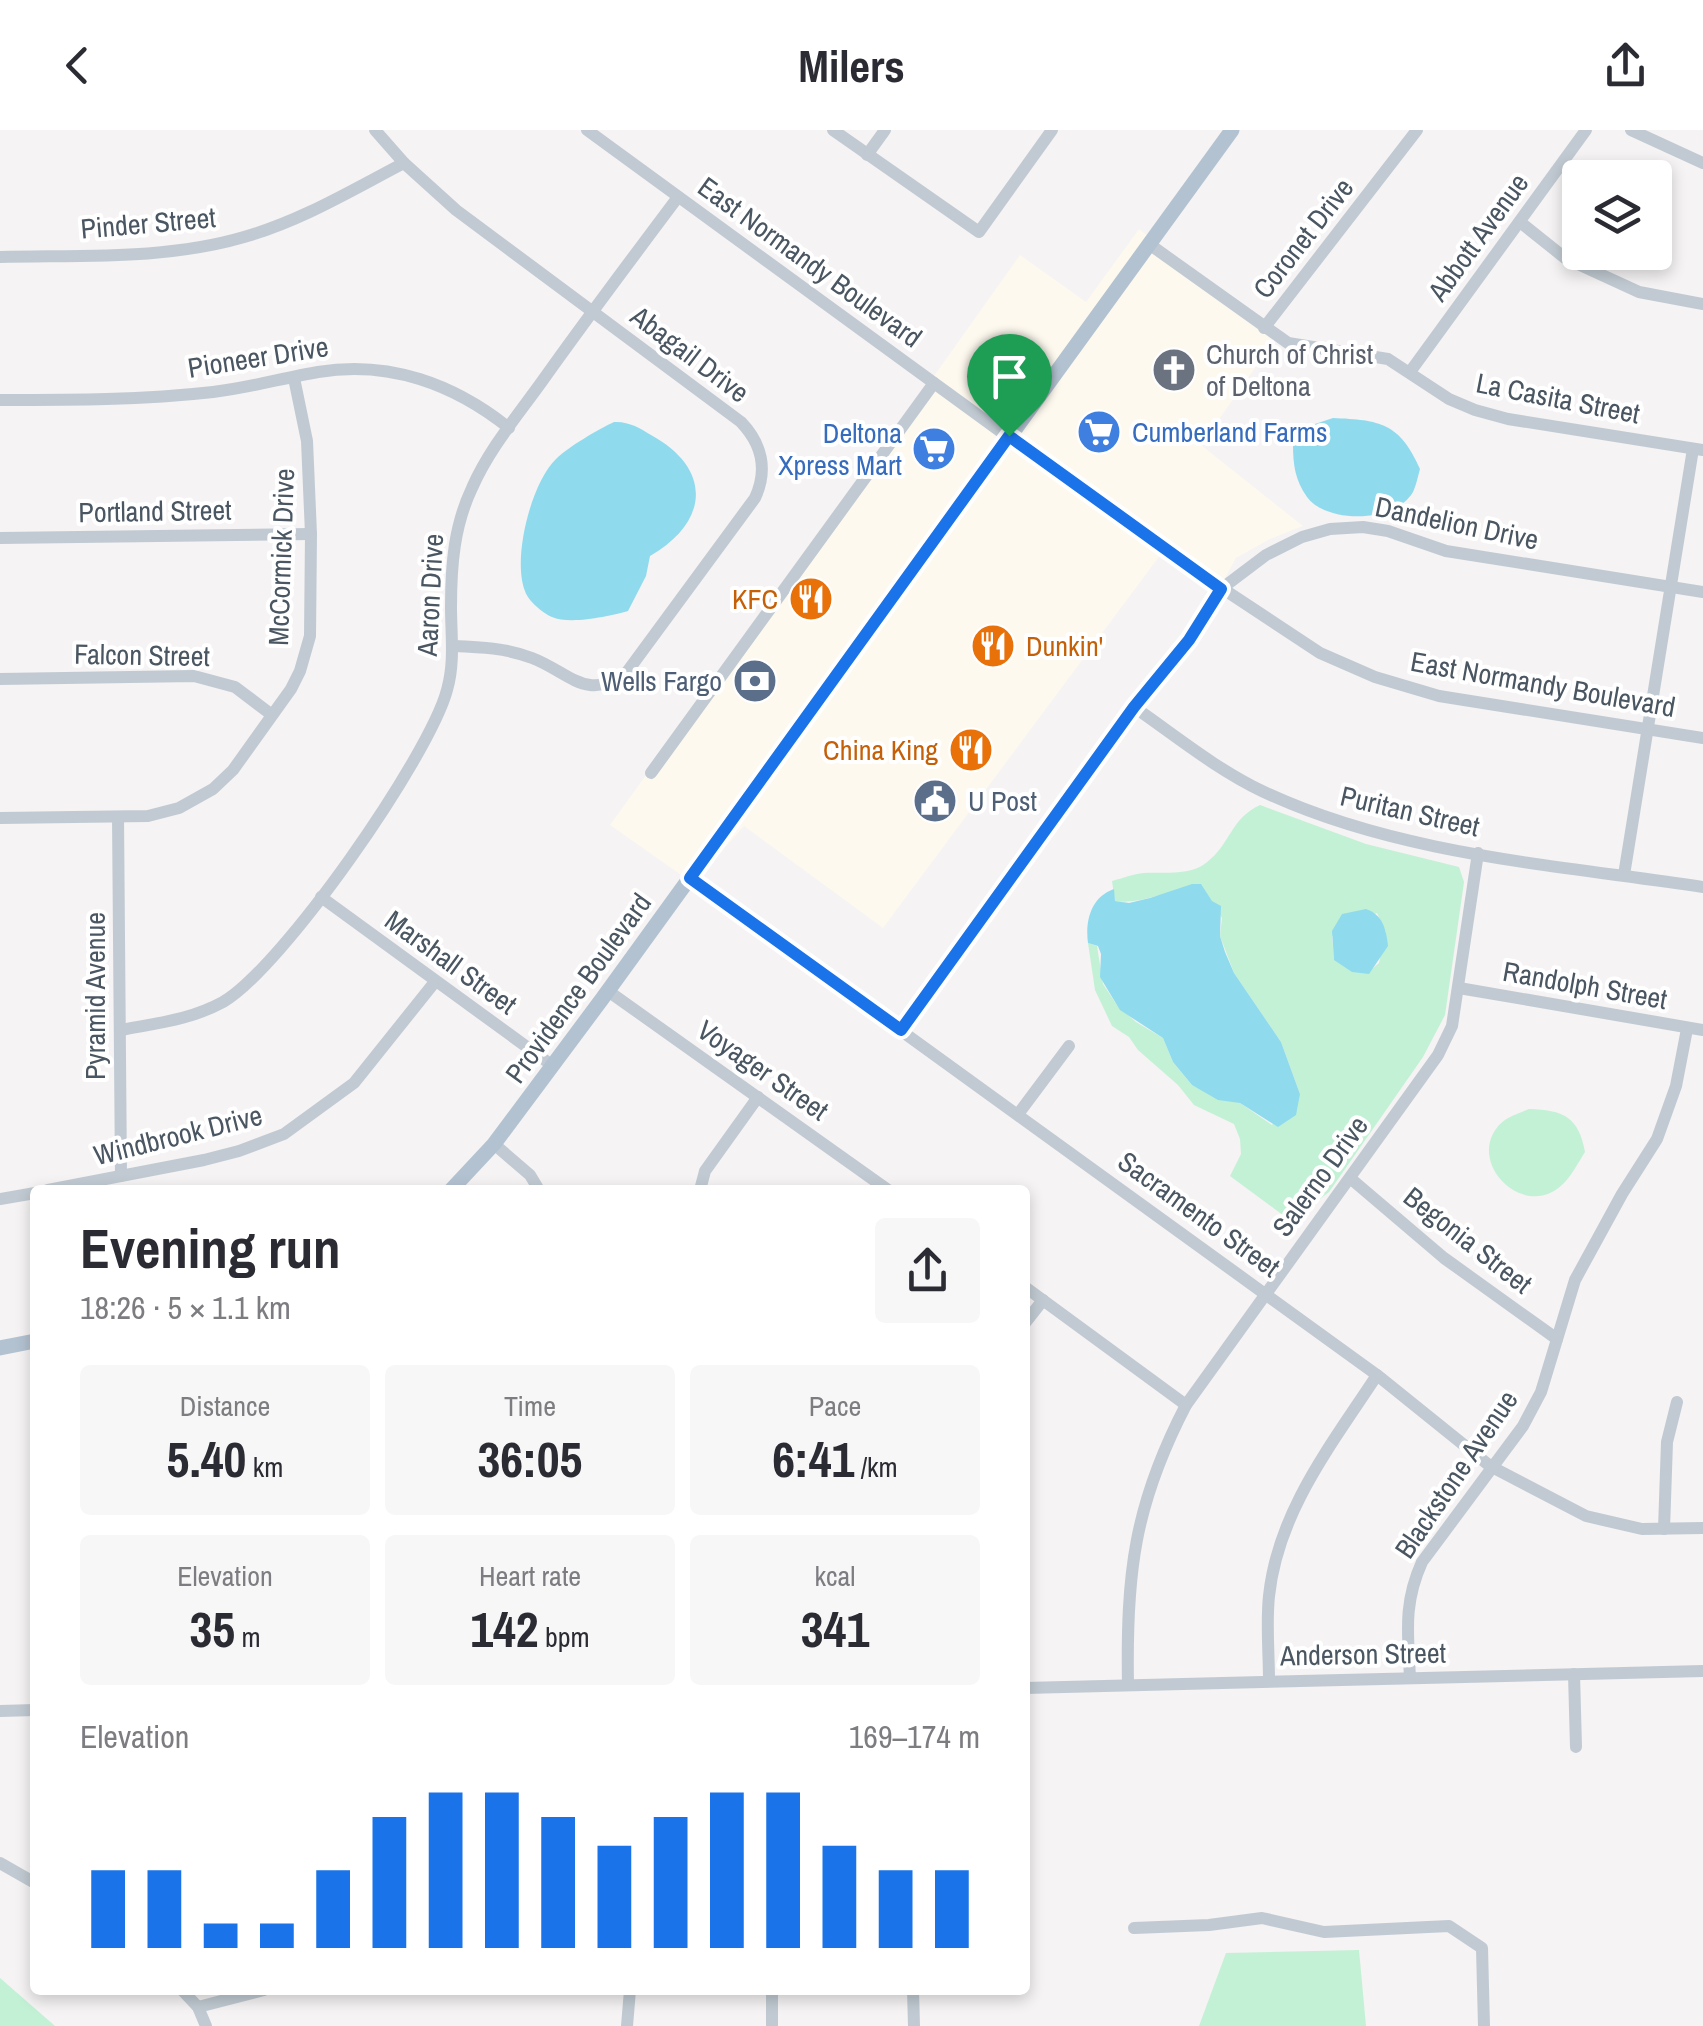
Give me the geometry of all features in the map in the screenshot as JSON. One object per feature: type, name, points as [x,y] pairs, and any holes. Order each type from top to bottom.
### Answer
[{"type":"main road","name":"Providence Boulevard","points":[[457,1185],[494,1144],[553,1066],[1232,130]]},
{"type":"main road","points":[[0,1348],[30,1342]]},
{"type":"street","name":"Abagail Drive","points":[[375,130],[404,163],[456,210],[741,422],[752,434],[762,458],[762,483],[756,498],[627,672],[616,680],[598,686],[585,685],[532,658],[499,648],[453,646]]},
{"type":"street","name":"East Normandy Boulevard","points":[[587,130],[1221,589],[1320,653],[1375,678],[1439,696],[1703,738]]},
{"type":"street","points":[[833,130],[978,232],[1052,130]]},
{"type":"street","points":[[867,154],[884,130]]},
{"type":"street","name":"Coronet Drive","points":[[1264,328],[1417,130]]},
{"type":"street","name":"Abbott Avenue","points":[[1410,372],[1586,130]]},
{"type":"street","points":[[1631,130],[1703,162]]},
{"type":"street","name":"Pinder Street","points":[[0,258],[134,254],[216,244],[303,216],[404,163]]},
{"type":"street","name":"Aaron Drive","points":[[121,1030],[186,1019],[224,1001],[265,966],[321,897],[414,762],[448,687],[453,646],[452,562],[459,520],[473,484],[508,428],[678,196]]},
{"type":"street","points":[[1520,222],[1565,258],[1639,292],[1703,304]]},
{"type":"street","name":"La Casita Street","points":[[1149,244],[1288,343],[1388,359],[1449,400],[1508,419],[1698,450]]},
{"type":"street","name":"Pioneer Drive","points":[[0,400],[134,399],[216,392],[343,369],[382,370],[429,380],[468,398],[508,428]]},
{"type":"street","name":"McCormick Drive","points":[[0,818],[148,816],[179,808],[200,798],[233,770],[272,716],[300,671],[310,636],[308,441],[294,378]]},
{"type":"street","points":[[652,773],[934,383]]},
{"type":"street","points":[[1624,875],[1669,587],[1698,450]]},
{"type":"street","name":"Dandelion Drive","points":[[901,1030],[1134,707],[1189,640],[1221,589],[1266,555],[1330,528],[1363,527],[1446,550],[1703,592]]},
{"type":"street","name":"Portland Street","points":[[0,538],[311,534]]},
{"type":"street","name":"Falcon Street","points":[[0,679],[194,676],[235,687],[272,716]]},
{"type":"street","name":"Puritan Street","points":[[1134,707],[1226,771],[1318,816],[1383,835],[1703,887]]},
{"type":"street","name":"Pyramid Avenue","points":[[118,817],[120,1176]]},
{"type":"street","name":"Salerno Drive","points":[[1128,1685],[1129,1584],[1136,1538],[1160,1455],[1186,1405],[1438,1055],[1452,1026],[1478,852]]},
{"type":"street","name":"Sacramento Street","points":[[690,878],[1377,1375],[1490,1466],[1586,1516],[1620,1526],[1703,1528]]},
{"type":"street","name":"Marshall Street","points":[[321,897],[553,1066]]},
{"type":"street","name":"Windbrook Drive","points":[[74,1185],[239,1151],[284,1134],[354,1083],[434,982]]},
{"type":"street","name":"Randolph Street","points":[[1459,988],[1703,1030]]},
{"type":"street","name":"Voyager Street","points":[[608,991],[881,1185]]},
{"type":"street","name":"Blackstone Avenue","points":[[1410,1678],[1406,1610],[1413,1581],[1422,1562],[1490,1466],[1523,1426],[1541,1392],[1575,1280],[1657,1139],[1676,1086],[1686,1029]]},
{"type":"street","points":[[1018,1114],[1069,1046]]},
{"type":"street","points":[[701,1185],[704,1171],[758,1097]]},
{"type":"street","points":[[494,1144],[536,1185]]},
{"type":"street","name":"Begonia Street","points":[[1350,1178],[1444,1258],[1557,1339]]},
{"type":"street","points":[[0,1199],[30,1193]]},
{"type":"street","points":[[1030,1292],[1186,1405]]},
{"type":"street","points":[[1030,1316],[1042,1300]]},
{"type":"street","points":[[1270,1681],[1269,1598],[1277,1551],[1310,1476],[1377,1375]]},
{"type":"street","points":[[1664,1529],[1667,1442],[1677,1402]]},
{"type":"street","name":"Anderson Street","points":[[1030,1688],[1703,1671]]},
{"type":"street","points":[[1574,1674],[1576,1748]]},
{"type":"street","points":[[0,1711],[30,1710]]},
{"type":"street","points":[[0,1863],[30,1879]]},
{"type":"street","points":[[1134,1928],[1209,1926],[1262,1918],[1324,1932],[1449,1926],[1482,1948],[1484,2026]]},
{"type":"street","points":[[186,1995],[206,2026]]},
{"type":"street","points":[[198,2008],[246,1995]]},
{"type":"street","points":[[627,2026],[630,1995]]},
{"type":"street","points":[[772,1995],[772,2026]]},
{"type":"street","points":[[914,1995],[914,2026]]},
{"type":"shaded area","points":[[1139,229],[1148,236],[1008,428],[934,376],[1020,255],[1086,302]]},
{"type":"shaded area","points":[[1150,252],[1274,341],[1201,445],[1303,526],[1236,558],[1224,580],[1171,541],[1167,545],[1155,537],[1017,435]]},
{"type":"shaded area","points":[[935,391],[1001,437],[684,877],[610,825],[646,775],[652,780]]},
{"type":"shaded area","points":[[1010,444],[1161,554],[883,928],[744,826],[699,877]]},
{"type":"green space","points":[[1260,805],[1366,844],[1459,867],[1464,882],[1445,1015],[1423,1057],[1329,1192],[1291,1221],[1230,1176],[1241,1154],[1234,1124],[1194,1105],[1129,1037],[1112,1026],[1095,990],[1088,943],[1097,946],[1103,984],[1117,1005],[1163,1038],[1173,1062],[1192,1085],[1240,1103],[1272,1125],[1300,1094],[1281,1042],[1234,973],[1220,936],[1222,918],[1205,891],[1182,890],[1138,901],[1115,901],[1112,881],[1200,867],[1214,856],[1250,811]],"holes":[[[1377,913],[1386,932],[1379,963],[1373,968],[1334,960],[1332,936]]]},
{"type":"green space","points":[[1529,1109],[1568,1118],[1579,1131],[1585,1152],[1561,1186],[1536,1196],[1523,1194],[1500,1179],[1489,1155],[1490,1142],[1499,1125]]},
{"type":"green space","points":[[1359,1950],[1366,2026],[1199,2026],[1226,1953]]},
{"type":"green space","points":[[0,1978],[55,2026],[0,2026]]},
{"type":"water","points":[[1333,418],[1376,423],[1405,442],[1420,469],[1413,492],[1404,502],[1392,510],[1361,516],[1329,512],[1307,497],[1296,472],[1293,444],[1312,425]]},
{"type":"water","points":[[614,422],[643,430],[685,463],[696,496],[693,512],[684,528],[650,556],[646,576],[628,611],[579,620],[552,617],[529,599],[522,577],[523,542],[532,503],[556,459]]},
{"type":"water","points":[[1201,884],[1212,901],[1221,906],[1220,936],[1225,952],[1234,973],[1281,1042],[1300,1094],[1296,1115],[1278,1127],[1240,1103],[1218,1100],[1192,1085],[1173,1062],[1163,1038],[1120,1010],[1100,977],[1101,954],[1098,946],[1088,943],[1087,935],[1091,911],[1100,898],[1114,889],[1115,901],[1129,903]]},
{"type":"water","points":[[1366,909],[1383,923],[1388,946],[1369,974],[1352,972],[1334,960],[1332,931],[1342,914]]},
{"type":"place","name":"Church of Christ of Deltona","points":[[1174,370]]},
{"type":"place","name":"Cumberland Farms","points":[[1099,432]]},
{"type":"place","name":"Deltona Xpress Mart","points":[[934,449]]},
{"type":"place","name":"KFC","points":[[811,599]]},
{"type":"place","name":"Dunkin'","points":[[993,646]]},
{"type":"place","name":"Wells Fargo","points":[[755,681]]},
{"type":"place","name":"China King","points":[[971,750]]},
{"type":"place","name":"U Post","points":[[935,801]]},
{"type":"route","points":[[1009,436],[1221,589],[1189,640],[1134,707],[901,1030],[690,878],[1009,436]]}]
